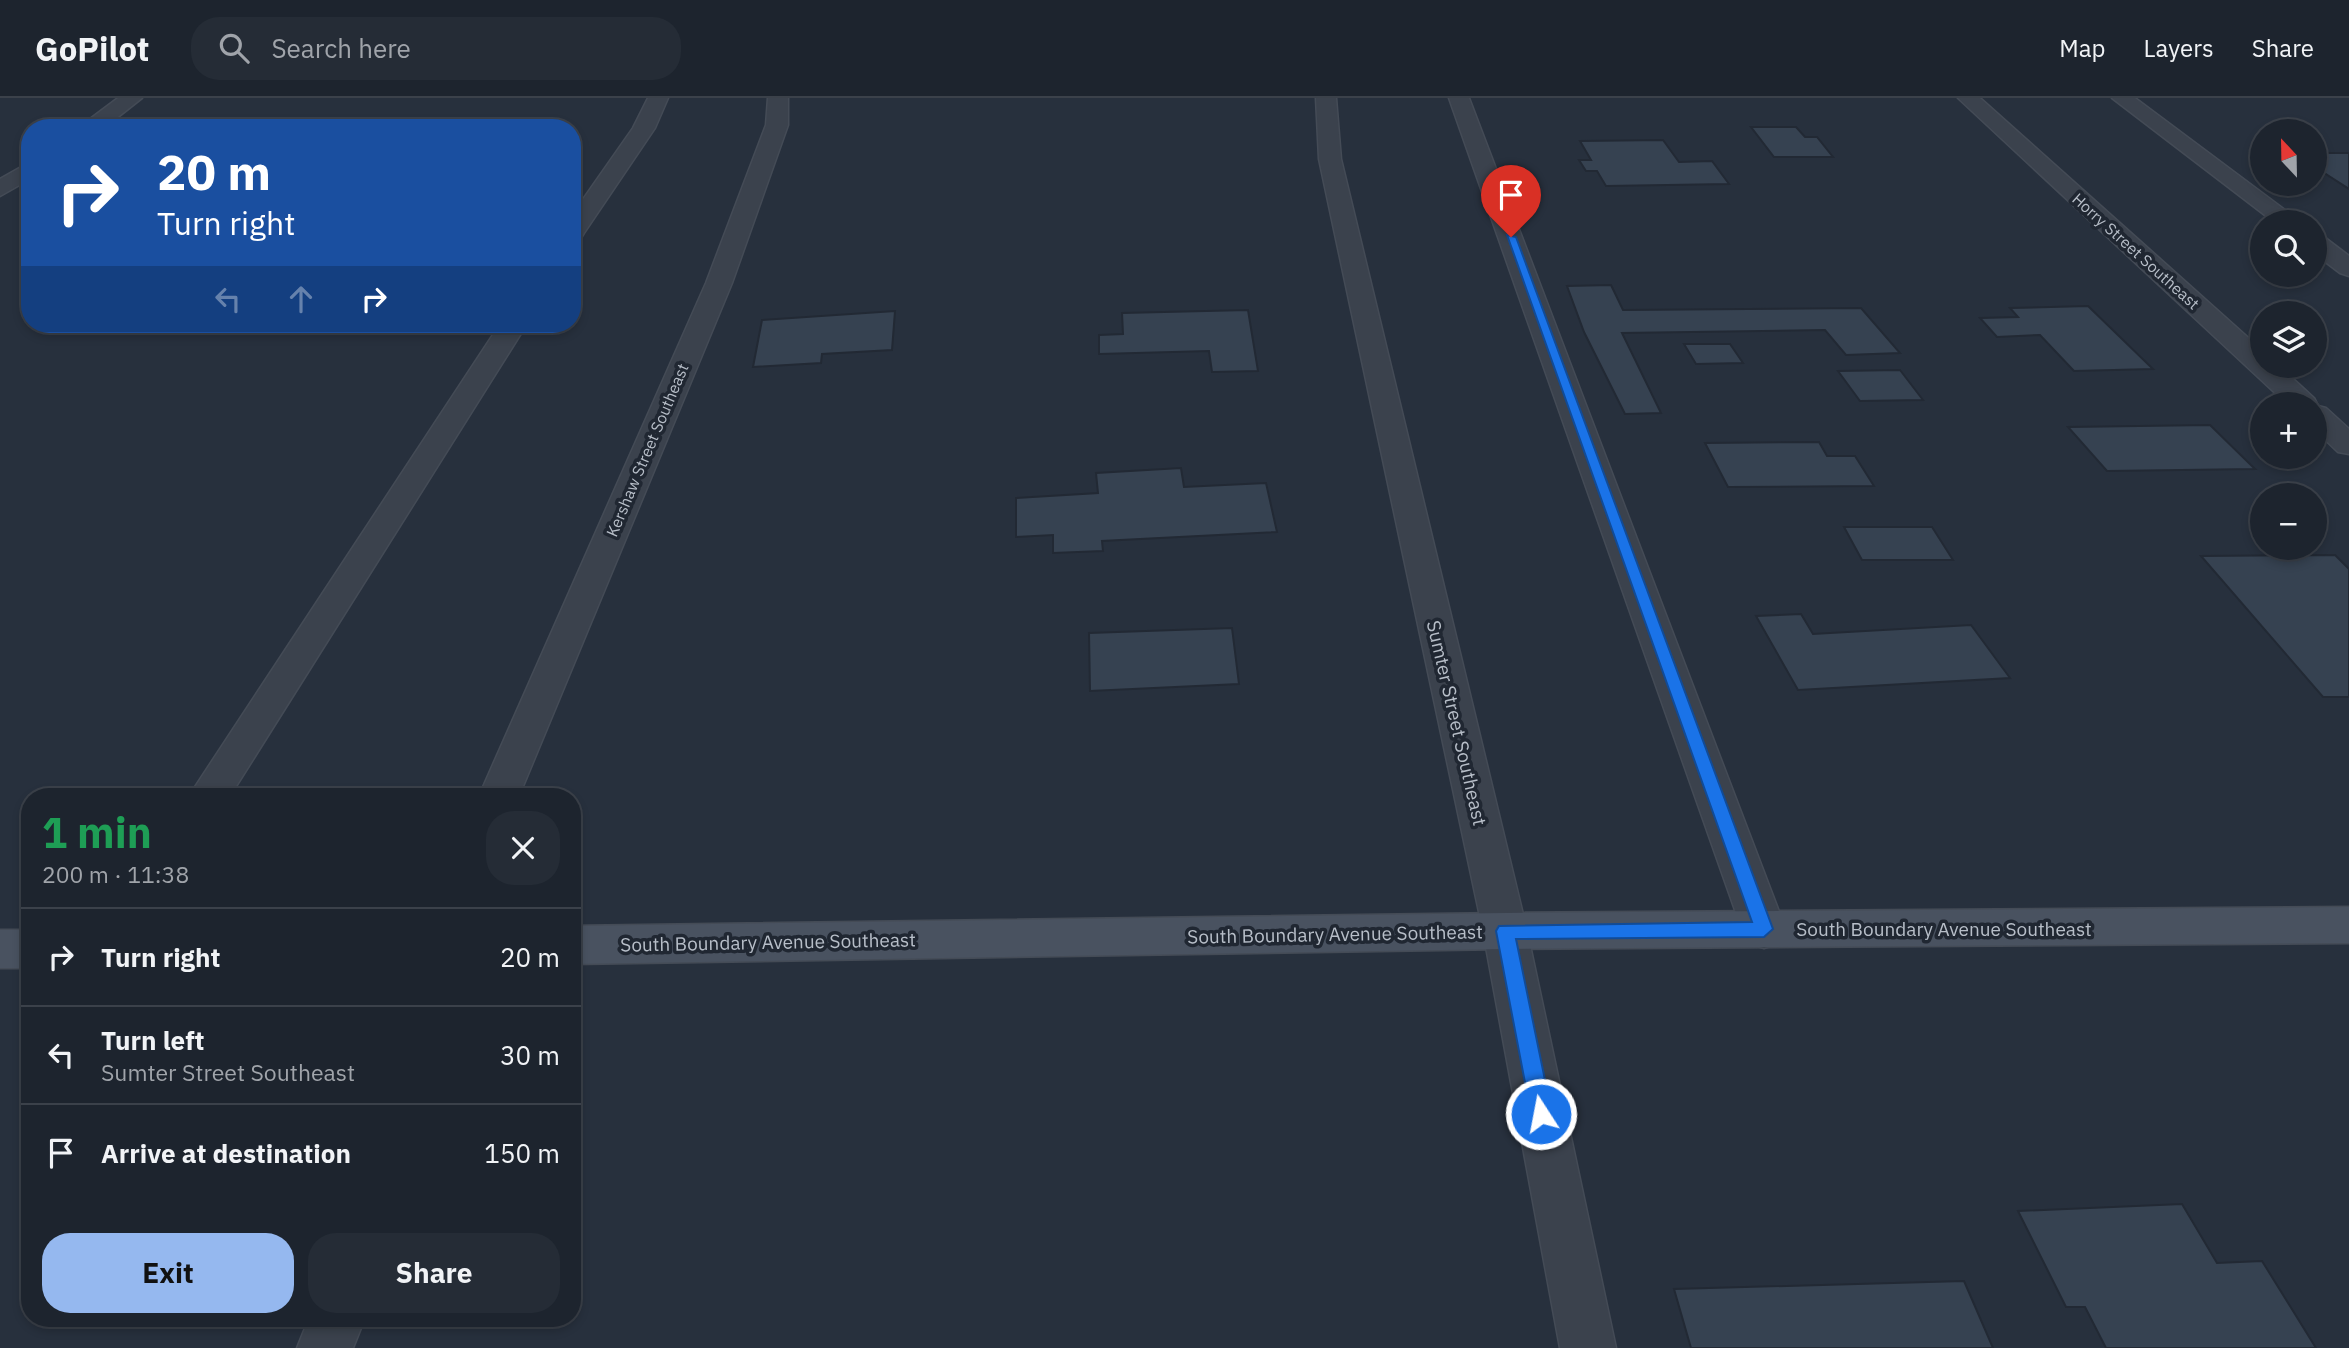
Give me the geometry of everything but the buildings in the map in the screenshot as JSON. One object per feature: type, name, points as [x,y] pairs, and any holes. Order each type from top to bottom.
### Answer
[{"type":"street","points":[[102,119],[132,98]]},
{"type":"street","points":[[581,220],[644,128],[658,98]]},
{"type":"street","name":"Kershaw Street Southeast","points":[[502,788],[719,283],[777,125],[778,98]]},
{"type":"street","name":"Sumter Street Southeast","points":[[1326,98],[1330,159],[1505,931],[1588,1348]]},
{"type":"street","points":[[1459,98],[1764,929]]},
{"type":"street","name":"Horry Street Southeast","points":[[1968,98],[2291,392]]},
{"type":"street","points":[[2122,98],[2273,210]]},
{"type":"street","points":[[0,189],[21,175]]},
{"type":"street","points":[[2327,251],[2349,268]]},
{"type":"street","points":[[214,788],[507,333]]},
{"type":"street","points":[[2327,425],[2349,445]]},
{"type":"street","name":"South Boundary Avenue Southeast","points":[[581,945],[1505,931],[2349,925]]},
{"type":"street","points":[[0,949],[21,949]]},
{"type":"street","points":[[325,1348],[333,1327]]},
{"type":"route","points":[[1511,237],[1615,528],[1764,929],[1505,931],[1541,1114]]}]
